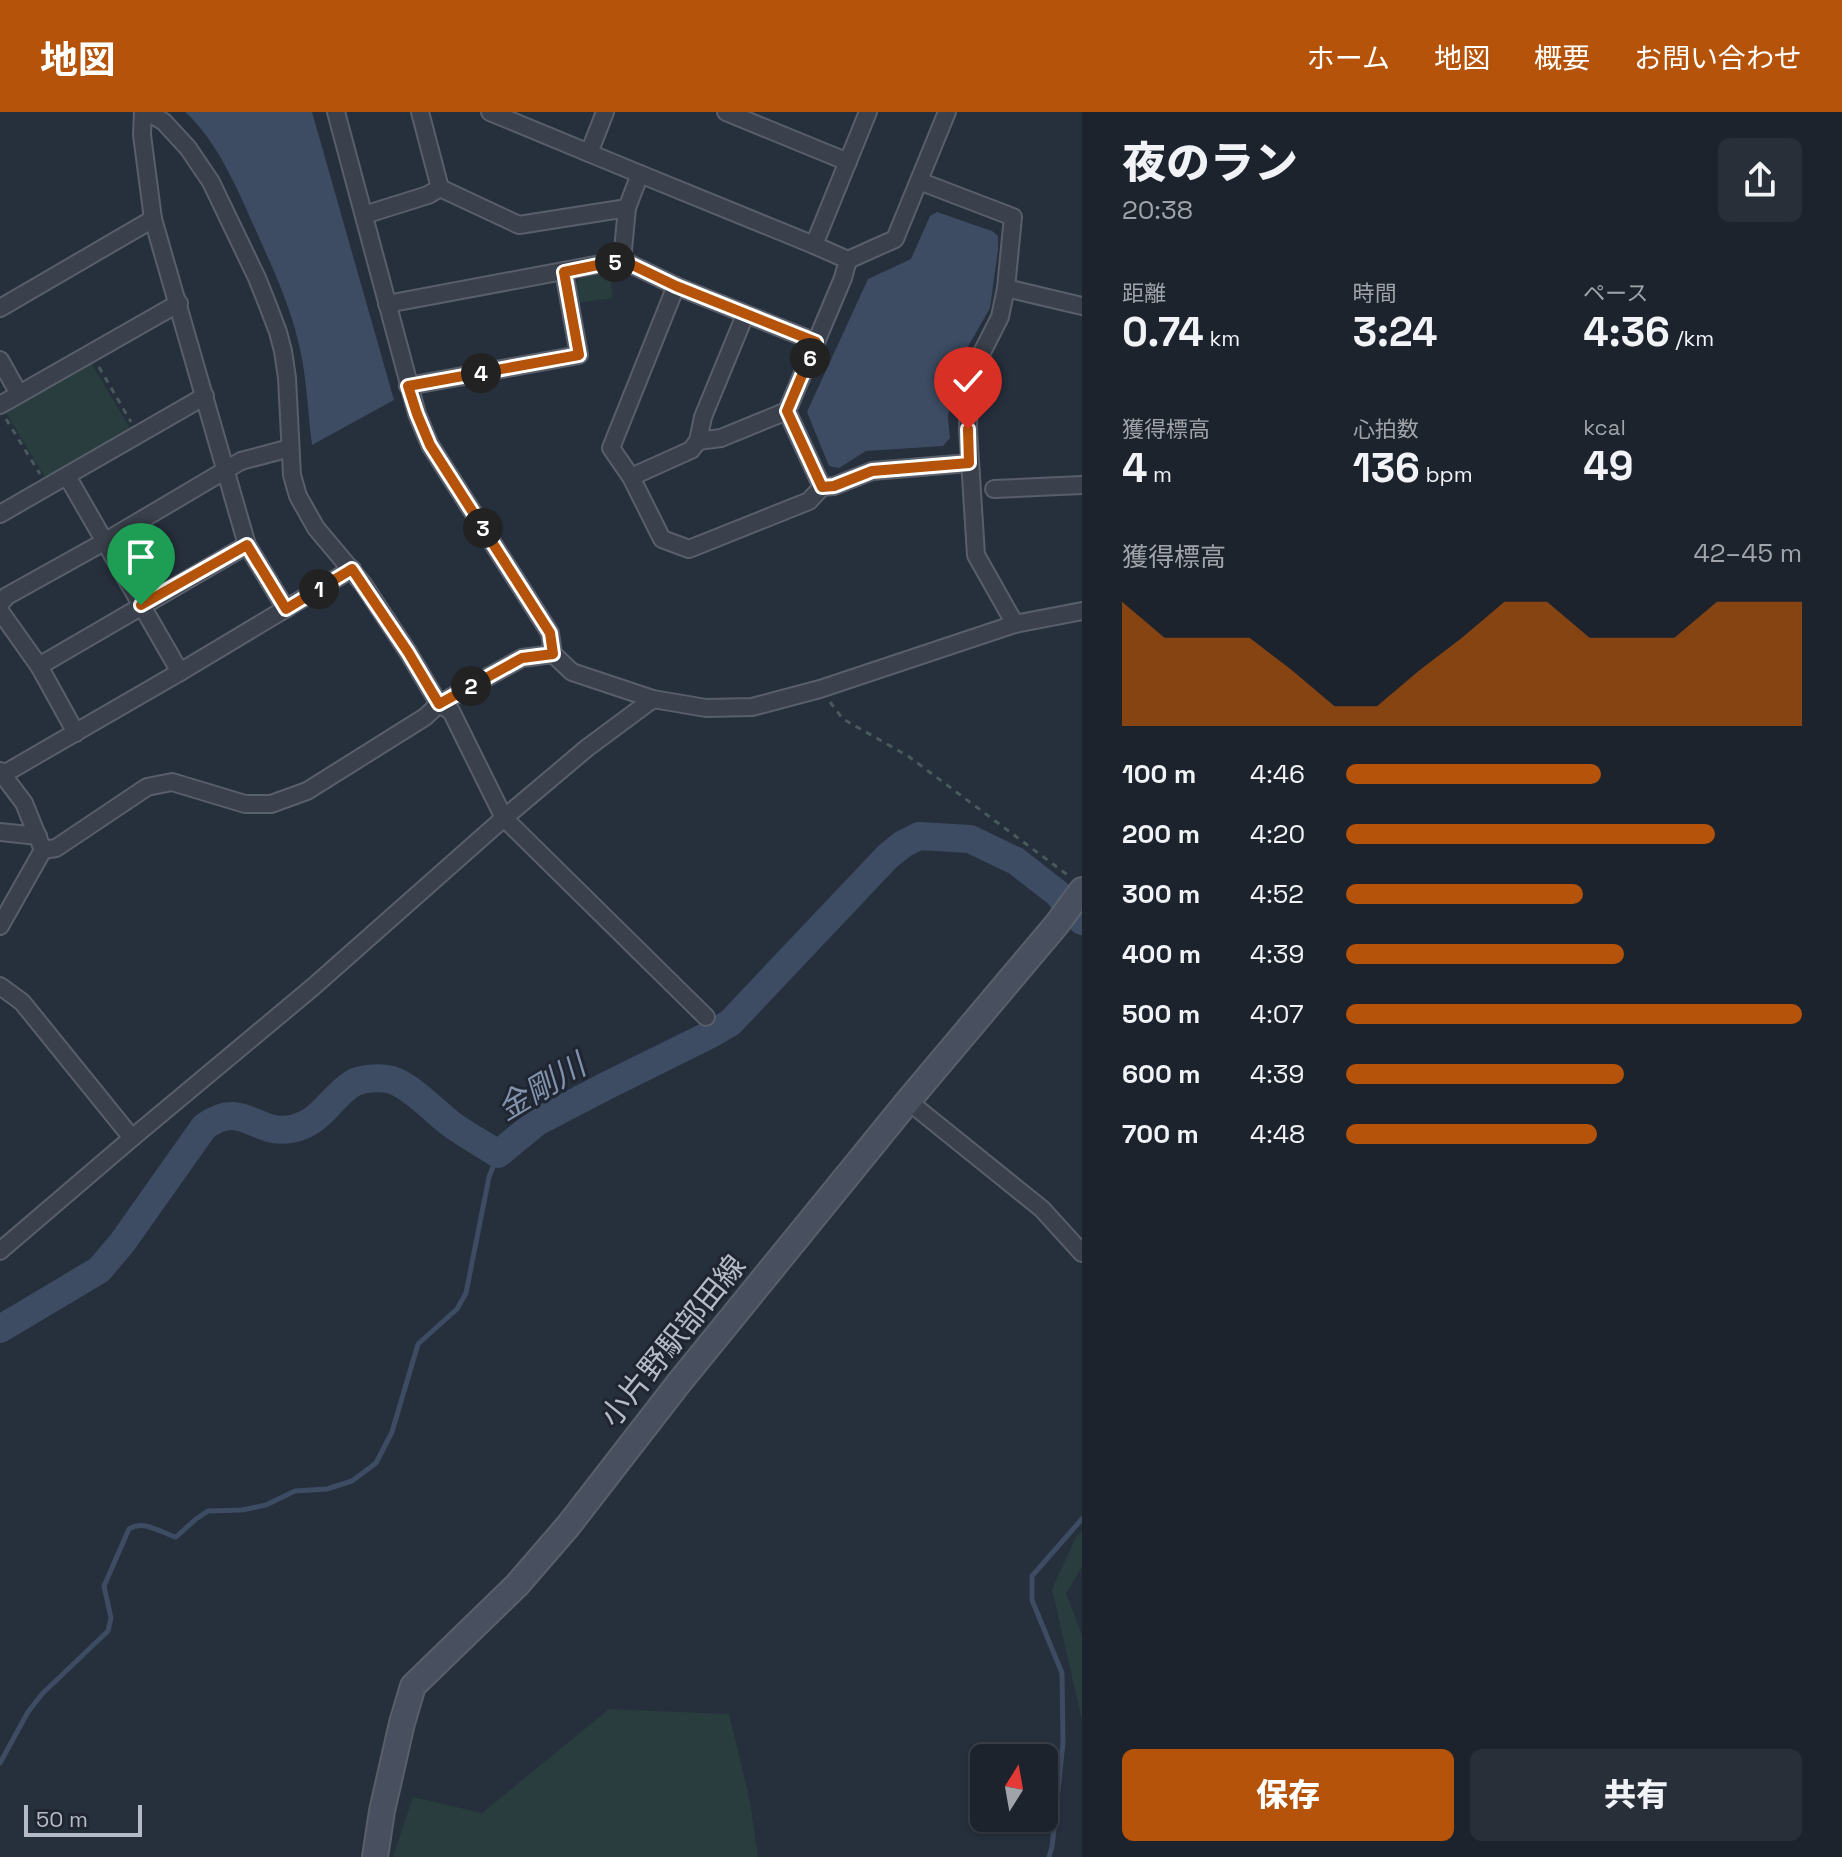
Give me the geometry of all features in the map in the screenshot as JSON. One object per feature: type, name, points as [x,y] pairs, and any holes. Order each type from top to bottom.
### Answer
[{"type":"main road","name":"小片野駅部田線","points":[[375,1857],[382,1811],[413,1686],[517,1585],[568,1526],[678,1384],[908,1101],[1057,924],[1076,884]]},
{"type":"street","points":[[286,609],[247,545],[153,219],[142,135],[146,112],[164,122],[188,148],[211,182],[257,278],[283,351],[292,475],[298,496],[316,528],[352,569],[439,704],[451,711],[504,818],[706,1017]]},
{"type":"street","points":[[336,112],[408,386],[430,445],[550,633],[553,654],[572,672],[653,699],[706,708],[752,707],[820,689],[1015,624],[1082,611]]},
{"type":"street","points":[[420,112],[440,188]]},
{"type":"street","points":[[490,112],[848,260],[895,239],[947,112]]},
{"type":"street","points":[[589,153],[605,112]]},
{"type":"street","points":[[726,112],[848,162]]},
{"type":"street","points":[[814,245],[868,112]]},
{"type":"street","points":[[622,260],[627,208],[640,174]]},
{"type":"street","points":[[919,181],[1013,217],[1000,317],[969,378],[969,463],[976,555],[1015,624]]},
{"type":"street","points":[[364,215],[428,195],[440,188]]},
{"type":"street","points":[[440,188],[519,225],[627,208]]},
{"type":"street","points":[[0,308],[153,219]]},
{"type":"street","points":[[387,304],[622,260],[676,286],[816,342]]},
{"type":"street","points":[[698,441],[721,438],[787,411],[848,260]]},
{"type":"street","points":[[408,386],[579,355],[564,272]]},
{"type":"street","points":[[676,286],[611,448],[631,477],[662,539],[689,549],[809,501],[822,487],[834,486],[872,471],[969,463]]},
{"type":"street","points":[[1006,288],[1082,306]]},
{"type":"street","points":[[0,407],[179,303]]},
{"type":"street","points":[[631,477],[691,450],[698,441],[703,417],[745,315]]},
{"type":"street","points":[[0,360],[19,394]]},
{"type":"street","points":[[0,514],[205,396]]},
{"type":"street","points":[[787,411],[822,487]]},
{"type":"street","points":[[0,604],[7,596],[226,469],[241,461],[290,448]]},
{"type":"street","points":[[67,476],[180,672]]},
{"type":"street","points":[[994,489],[1082,485]]},
{"type":"street","points":[[39,666],[247,545]]},
{"type":"street","points":[[0,926],[40,843],[24,803],[1,773],[76,733],[352,569]]},
{"type":"street","points":[[0,611],[39,666],[76,733]]},
{"type":"street","points":[[0,832],[56,848],[147,787],[172,782],[245,804],[271,804],[307,791],[425,717],[439,704],[522,658],[553,654]]},
{"type":"street","points":[[0,1251],[313,987],[504,818],[587,748],[653,699]]},
{"type":"street","points":[[0,986],[22,1002],[132,1138]]},
{"type":"street","points":[[908,1101],[1042,1209],[1082,1253]]},
{"type":"path","points":[[91,353],[139,435]]},
{"type":"path","points":[[0,407],[48,487]]},
{"type":"path","points":[[820,689],[843,719],[908,756],[1076,884]]},
{"type":"shaded area","points":[[610,273],[613,298],[577,303],[575,287],[579,278]]},
{"type":"shaded area","points":[[91,363],[131,430],[46,479],[6,413]]},
{"type":"shaded area","points":[[1082,1531],[1082,1567],[1066,1593],[1082,1635],[1082,1721],[1052,1589],[1076,1537]]},
{"type":"shaded area","points":[[609,1709],[729,1714],[750,1801],[758,1857],[393,1857],[413,1797],[482,1813]]},
{"type":"water","points":[[185,112],[312,112],[394,400],[312,445],[301,354],[282,292],[227,168],[208,138]]},
{"type":"water","points":[[937,212],[992,231],[998,236],[990,308],[953,373],[948,418],[950,438],[943,446],[866,451],[839,468],[829,466],[807,412],[868,279],[911,259],[930,216]]},
{"type":"waterway","name":"金剛川","points":[[0,1329],[99,1270],[122,1243],[204,1127],[217,1119],[239,1117],[268,1128],[291,1129],[311,1121],[355,1082],[388,1079],[407,1088],[451,1124],[498,1154],[537,1122],[730,1023],[888,856],[919,836],[970,839],[1016,861],[1057,893],[1082,921]]},
{"type":"waterway","points":[[0,1763],[28,1712],[42,1694],[108,1631],[111,1618],[104,1586],[129,1529],[147,1526],[176,1537],[208,1511],[242,1510],[266,1505],[295,1491],[327,1489],[352,1481],[376,1463],[392,1432],[418,1344],[457,1309],[466,1293],[489,1177],[498,1154]]},
{"type":"waterway","points":[[1049,1857],[1063,1743],[1062,1673],[1032,1600],[1032,1576],[1082,1519]]},
{"type":"route","points":[[141,605],[247,545],[286,609],[352,569],[439,704],[522,658],[553,654],[550,633],[430,445],[408,386],[579,355],[564,272],[622,260],[676,286],[816,342],[787,411],[822,487],[834,486],[872,471],[969,463],[968,429]]}]
